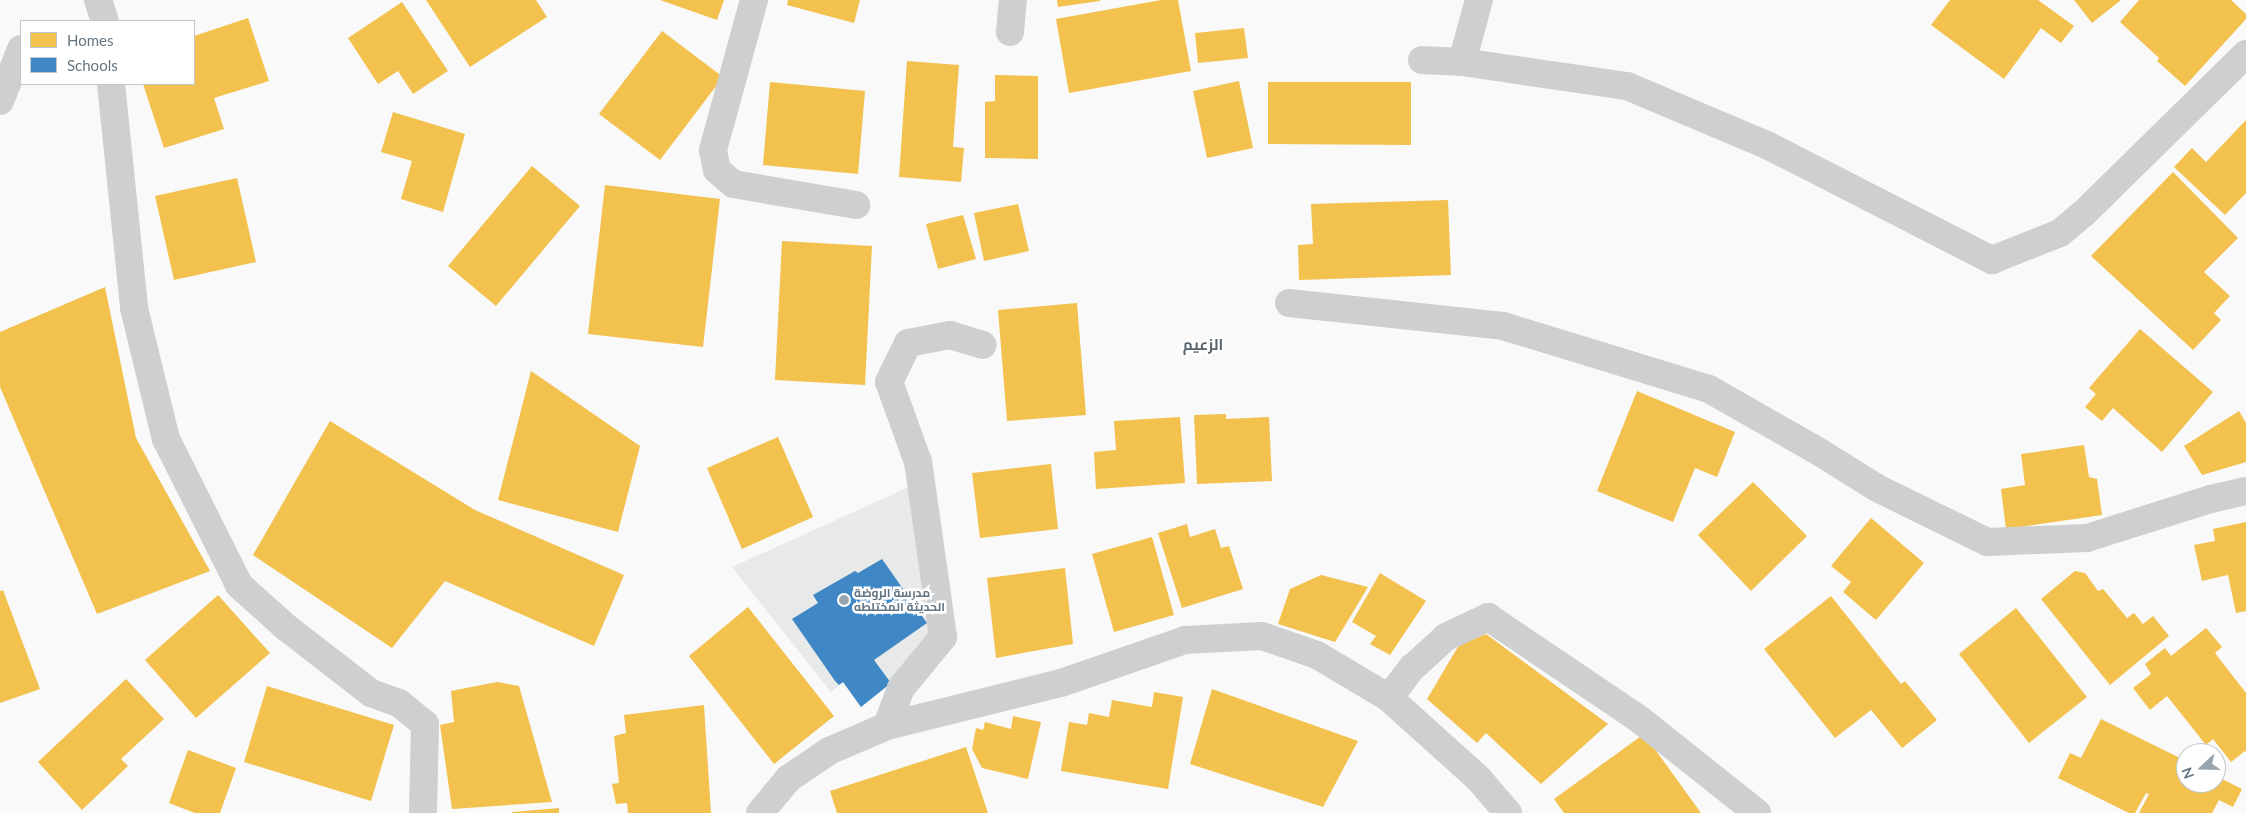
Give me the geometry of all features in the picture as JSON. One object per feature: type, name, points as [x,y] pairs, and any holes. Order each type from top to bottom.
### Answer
[{"type":"street","points":[[754,0],[713,150],[717,170],[733,184],[856,205]]},
{"type":"street","points":[[1010,32],[1013,0]]},
{"type":"street","points":[[1462,62],[1478,0]]},
{"type":"street","points":[[0,101],[20,51]]},
{"type":"street","points":[[1422,60],[1462,62],[1627,86],[1767,145],[1992,260],[2060,233],[2084,213],[2246,54]]},
{"type":"street","points":[[111,85],[134,308],[166,439],[239,585],[288,628],[371,693],[399,703],[425,724],[423,813]]},
{"type":"street","points":[[1290,302],[1503,326],[1709,389],[1877,488],[1986,542],[2087,538],[2211,499],[2246,491]]},
{"type":"street","points":[[887,726],[901,688],[943,638],[918,462],[890,382],[908,343],[950,335],[982,345]]},
{"type":"street","points":[[1389,698],[1412,668],[1446,636],[1488,618],[1639,719],[1758,813]]},
{"type":"street","points":[[760,813],[788,779],[829,751],[887,726],[1060,683],[1185,640],[1262,636],[1316,655],[1389,698],[1478,778],[1508,813]]},
{"type":"shaded area","name":"مدرسة الروضة الحديثة المختلطه","points":[[911,486],[935,633],[891,683],[861,707],[843,682],[831,692],[732,567]]},
{"type":"building: Homes","points":[[426,0],[536,0],[547,17],[470,67]]},
{"type":"building: Homes","points":[[660,0],[724,0],[717,20]]},
{"type":"building: Homes","points":[[788,0],[860,0],[854,23],[787,5]]},
{"type":"building: Homes","points":[[1057,0],[1100,0],[1100,1],[1058,7]]},
{"type":"building: Homes","points":[[1161,0],[1178,0],[1191,71],[1069,93],[1056,19]]},
{"type":"building: Homes","points":[[1950,0],[2038,0],[2074,26],[2061,43],[2041,28],[2004,79],[1931,25]]},
{"type":"building: Homes","points":[[2074,0],[2121,0],[2092,23]]},
{"type":"building: Homes","points":[[2139,0],[2231,0],[2246,14],[2246,19],[2185,86],[2157,61],[2159,58],[2120,22]]},
{"type":"building: Homes","points":[[402,2],[448,71],[413,94],[398,71],[378,84],[348,38]]},
{"type":"building: Homes","points":[[248,18],[269,81],[214,98],[224,129],[164,148],[143,85],[195,85],[195,36]]},
{"type":"building: Homes","points":[[1244,28],[1248,58],[1198,63],[1195,33]]},
{"type":"building: Homes","points":[[662,31],[723,77],[660,160],[599,114]]},
{"type":"building: Homes","points":[[907,61],[959,65],[953,147],[964,148],[961,182],[899,177]]},
{"type":"building: Homes","points":[[995,75],[1038,76],[1038,159],[985,158],[985,102],[995,101]]},
{"type":"building: Homes","points":[[1239,81],[1253,148],[1207,158],[1193,91]]},
{"type":"building: Homes","points":[[770,82],[865,91],[858,174],[763,165]]},
{"type":"building: Homes","points":[[1268,82],[1411,82],[1411,145],[1268,144]]},
{"type":"building: Homes","points":[[393,112],[465,134],[443,212],[401,199],[412,161],[381,152]]},
{"type":"building: Homes","points":[[2246,120],[2246,193],[2225,215],[2174,167],[2192,148],[2206,162]]},
{"type":"building: Homes","points":[[532,166],[580,206],[496,306],[448,266]]},
{"type":"building: Homes","points":[[2173,172],[2238,238],[2204,272],[2230,296],[2214,313],[2221,320],[2193,350],[2091,256]]},
{"type":"building: Homes","points":[[237,178],[256,262],[174,280],[155,196]]},
{"type":"building: Homes","points":[[605,185],[720,199],[703,347],[588,334]]},
{"type":"building: Homes","points":[[1448,200],[1451,275],[1299,280],[1298,245],[1313,244],[1311,204]]},
{"type":"building: Homes","points":[[1018,204],[1029,251],[984,261],[974,213]]},
{"type":"building: Homes","points":[[963,215],[976,259],[938,269],[926,224]]},
{"type":"building: Homes","points":[[782,241],[872,246],[865,385],[775,380]]},
{"type":"building: Homes","points":[[105,287],[136,438],[210,571],[97,614],[0,387],[0,332]]},
{"type":"building: Homes","points":[[1077,303],[1086,415],[1007,421],[998,310]]},
{"type":"building: Homes","points":[[2140,329],[2213,392],[2162,452],[2113,408],[2102,421],[2085,407],[2096,394],[2089,388]]},
{"type":"building: Homes","points":[[531,371],[640,446],[618,532],[498,500]]},
{"type":"building: Homes","points":[[1637,391],[1735,432],[1717,477],[1695,468],[1673,522],[1597,491]]},
{"type":"building: Homes","points":[[2239,411],[2246,423],[2246,462],[2202,475],[2184,446]]},
{"type":"building: Homes","points":[[1226,414],[1226,419],[1269,417],[1272,481],[1197,484],[1194,415]]},
{"type":"building: Homes","points":[[1180,417],[1185,483],[1096,489],[1094,452],[1116,450],[1114,421]]},
{"type":"building: Homes","points":[[330,421],[475,510],[624,575],[594,646],[445,581],[392,648],[253,555]]},
{"type":"building: Homes","points":[[778,437],[813,517],[742,549],[707,468]]},
{"type":"building: Homes","points":[[2084,445],[2089,477],[2097,479],[2102,515],[2006,529],[2001,489],[2025,485],[2021,454]]},
{"type":"building: Homes","points":[[1051,464],[1058,529],[980,538],[972,473]]},
{"type":"building: Homes","points":[[1753,482],[1807,536],[1751,591],[1698,535]]},
{"type":"building: Homes","points":[[1871,518],[1924,563],[1876,620],[1843,592],[1851,582],[1831,566]]},
{"type":"building: Homes","points":[[2246,522],[2246,611],[2236,613],[2228,575],[2202,581],[2194,545],[2215,541],[2213,529]]},
{"type":"building: Homes","points":[[1187,524],[1190,537],[1215,529],[1221,548],[1229,546],[1243,589],[1182,608],[1158,533]]},
{"type":"building: Homes","points":[[1152,537],[1174,615],[1114,632],[1092,554]]},
{"type":"building: Homes","points":[[1065,568],[1073,644],[996,658],[987,578]]},
{"type":"building: Homes","points":[[2075,571],[2085,573],[2098,591],[2103,589],[2127,618],[2134,613],[2143,624],[2153,616],[2169,636],[2110,685],[2041,599]]},
{"type":"building: Homes","points":[[1380,573],[1426,601],[1390,655],[1370,644],[1376,636],[1352,622]]},
{"type":"building: Homes","points":[[1321,575],[1368,587],[1335,642],[1278,624],[1290,589]]},
{"type":"building: Homes","points":[[3,590],[40,689],[0,703],[0,591]]},
{"type":"building: Homes","points":[[218,595],[270,653],[196,718],[145,660]]},
{"type":"building: Homes","points":[[1831,596],[1901,684],[1905,681],[1937,720],[1902,748],[1871,710],[1835,738],[1764,649]]},
{"type":"building: Homes","points":[[748,607],[834,716],[774,764],[689,656]]},
{"type":"building: Homes","points":[[2016,608],[2087,697],[2029,743],[1959,654]]},
{"type":"building: Homes","points":[[2206,628],[2222,647],[2215,653],[2246,693],[2246,752],[2231,762],[2226,756],[2226,743],[2216,743],[2213,739],[2208,743],[2204,743],[2167,696],[2150,710],[2133,688],[2151,674],[2145,664],[2165,648],[2171,656]]},
{"type":"building: Homes","points":[[1486,634],[1608,724],[1541,784],[1486,733],[1477,743],[1427,699],[1459,645]]},
{"type":"building: Homes","points":[[126,679],[164,719],[121,759],[128,766],[82,810],[38,762]]},
{"type":"building: Homes","points":[[497,682],[519,686],[552,802],[452,809],[440,725],[454,722],[451,691]]},
{"type":"building: Homes","points":[[267,686],[394,725],[371,801],[244,762]]},
{"type":"building: Homes","points":[[1212,689],[1358,741],[1323,807],[1190,764]]},
{"type":"building: Homes","points":[[1154,692],[1183,697],[1168,789],[1061,771],[1069,722],[1087,725],[1089,713],[1109,717],[1112,700],[1152,707]]},
{"type":"building: Homes","points":[[704,705],[711,813],[628,813],[627,803],[616,804],[612,784],[619,783],[614,736],[626,733],[624,715]]},
{"type":"building: Homes","points":[[1013,716],[1041,722],[1028,779],[982,768],[972,749],[976,728],[983,730],[985,722],[1011,729]]},
{"type":"building: Homes","points":[[2101,719],[2176,756],[2176,793],[2226,793],[2226,781],[2242,789],[2233,807],[2219,800],[2212,813],[2139,813],[2149,794],[2146,793],[2135,813],[2129,813],[2058,778],[2070,753],[2081,758]]},
{"type":"building: Homes","points":[[1644,734],[1701,813],[1564,813],[1554,799]]},
{"type":"building: Homes","points":[[966,747],[988,813],[837,813],[830,791]]},
{"type":"building: Homes","points":[[188,750],[236,768],[220,813],[195,813],[169,803]]},
{"type":"building: Homes","points":[[559,808],[559,813],[512,813],[512,812]]},
{"type":"building: Schools","points":[[882,559],[927,623],[874,660],[891,683],[861,707],[843,682],[839,685],[835,681],[792,619],[818,603],[813,595],[855,571],[858,573]]},
{"type":"place","name":"مدرسة الروضة الحديثة المختلطه","points":[[844,600]]},
{"type":"district","name":"الزعيم","points":[[1203,345]]}]
